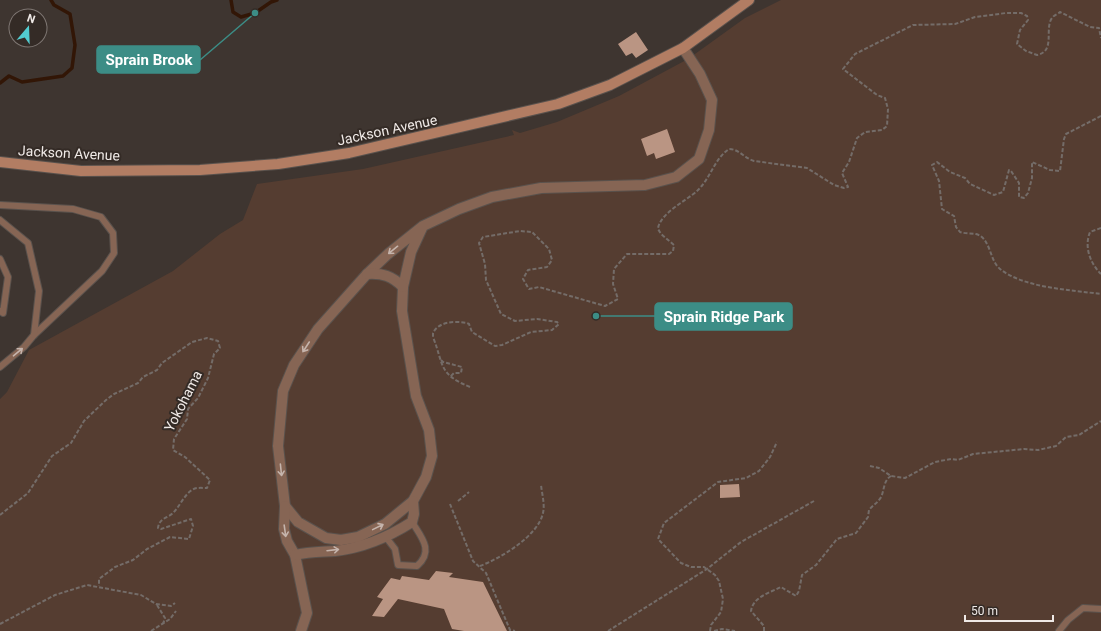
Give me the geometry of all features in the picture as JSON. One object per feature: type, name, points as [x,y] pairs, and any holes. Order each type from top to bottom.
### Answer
[{"type":"main road","name":"Jackson Avenue","points":[[0,162],[81,171],[200,170],[278,164],[348,153],[558,104],[610,85],[683,48],[749,0]]},
{"type":"street","points":[[301,631],[307,613],[295,555],[287,541],[284,529],[285,506],[278,446],[283,391],[294,365],[318,329],[367,274],[423,226],[492,197],[541,188],[645,185],[676,177],[699,159],[709,130],[712,100],[700,74],[683,48]]},
{"type":"street","points":[[285,506],[290,515],[307,529],[326,538],[341,540],[358,537],[385,524],[413,501],[426,478],[432,456],[430,430],[416,396],[402,311],[403,287],[411,252],[423,226]]},
{"type":"street","points":[[367,274],[385,274],[396,280],[403,287]]},
{"type":"street","points":[[295,555],[336,551],[385,536],[412,522],[414,514],[413,501]]},
{"type":"lane","points":[[0,205],[73,208],[101,217],[113,233],[114,253],[102,271],[34,335],[24,347],[0,368]]},
{"type":"lane","points":[[0,220],[28,243],[39,291],[34,335]]},
{"type":"lane","points":[[0,259],[8,277],[1,314]]},
{"type":"lane","points":[[385,536],[395,549],[398,565],[417,566],[424,559],[427,550],[422,537],[412,522]]},
{"type":"lane","points":[[1059,631],[1068,620],[1083,608],[1101,610]]},
{"type":"path","points":[[470,387],[450,377],[444,370],[433,333],[438,326],[460,322],[470,324],[472,332],[495,346],[502,345],[531,332],[552,330],[559,324],[557,322],[542,319],[515,321],[501,314],[486,280],[485,264],[479,243],[483,237],[520,231],[532,232],[549,249],[552,260],[547,267],[528,270],[526,272],[522,279],[526,286],[533,289],[539,287],[605,306],[618,299],[613,284],[614,269],[627,254],[669,254],[673,251],[674,245],[658,230],[660,222],[674,208],[701,187],[720,157],[729,149],[738,150],[754,161],[807,168],[834,185],[844,188],[848,187],[842,173],[849,162],[857,138],[862,134],[882,130],[887,126],[888,109],[885,98],[878,95],[843,69],[854,54],[866,47],[913,26],[955,24],[975,17],[1006,13],[1021,13],[1027,16],[1028,20],[1020,30],[1017,44],[1026,51],[1037,55],[1042,53],[1048,44],[1051,21],[1053,17],[1060,12],[1090,27],[1099,28],[1101,38]]},
{"type":"path","points":[[1101,116],[1066,134],[1064,138],[1060,171],[1050,170],[1032,162],[1032,178],[1028,193],[1024,198],[1019,197],[1019,183],[1009,170],[1003,192],[994,195],[970,184],[965,178],[950,172],[937,162],[932,165],[939,181],[942,209],[954,216],[956,227],[960,232],[975,234],[982,237],[996,265],[1000,269],[1026,282],[1101,294]]},
{"type":"path","points":[[1101,228],[1090,232],[1086,244],[1088,253],[1101,274]]},
{"type":"path","name":"Yokohama","points":[[0,515],[28,494],[52,456],[71,443],[84,421],[106,400],[114,394],[138,384],[143,377],[156,370],[162,363],[192,342],[207,338],[218,341],[220,348],[213,357],[208,378],[198,398],[188,409],[186,423],[173,443],[173,450],[203,472],[210,480],[210,484],[207,488],[197,488],[192,490],[172,513],[158,524],[158,528],[161,529],[191,519],[193,526],[189,539],[170,537],[147,549],[133,560],[115,567],[99,579],[99,586]]},
{"type":"path","points":[[440,359],[443,362],[462,368],[461,373],[454,373],[450,377]]},
{"type":"path","points":[[870,466],[879,468],[891,476],[905,478],[935,462],[951,459],[958,460],[973,454],[1024,449],[1038,450],[1056,446],[1066,437],[1079,434],[1101,422]]},
{"type":"path","points":[[710,631],[710,625],[719,616],[723,599],[719,581],[707,569],[686,566],[677,560],[658,539],[664,523],[718,482],[746,478],[760,471],[770,457],[777,442]]},
{"type":"path","points":[[764,631],[764,626],[751,611],[752,605],[756,599],[781,587],[796,596],[799,591],[802,575],[816,565],[837,538],[856,533],[868,517],[869,510],[874,503],[880,500],[885,483],[891,476]]},
{"type":"path","points":[[480,566],[517,545],[539,525],[544,506],[541,485]]},
{"type":"path","points":[[458,501],[469,492]]},
{"type":"path","points":[[608,631],[707,569],[741,542],[814,501]]},
{"type":"path","points":[[450,504],[473,561],[486,573],[510,630],[515,631]]},
{"type":"path","points":[[0,624],[55,595],[87,585],[99,586],[119,592],[141,595],[156,604],[171,606],[175,603]]},
{"type":"path","points":[[156,604],[165,618],[163,624]]},
{"type":"path","points":[[151,631],[163,624],[176,611]]},
{"type":"path","points":[[714,631],[735,631]]},
{"type":"shaded area","points":[[781,0],[1101,0],[1101,631],[0,631],[0,399],[7,392],[29,350],[173,271],[220,234],[243,220],[257,184],[363,169],[514,135],[512,130],[520,133],[557,122],[619,96],[688,59],[745,18]]},
{"type":"building","points":[[636,32],[648,50],[636,58],[632,53],[626,56],[618,44]]},
{"type":"building","points":[[667,129],[675,152],[656,159],[654,153],[647,156],[641,139]]},
{"type":"building","points":[[739,484],[740,497],[720,498],[720,485]]},
{"type":"building","points":[[436,571],[453,573],[449,577],[483,582],[507,631],[464,631],[452,629],[444,609],[398,599],[384,617],[372,616],[383,599],[377,597],[391,578],[400,580],[402,576],[429,580]]},
{"type":"waterway","points":[[0,83],[9,76],[22,82],[63,76],[72,68],[75,45],[70,14],[54,5],[51,0]]},
{"type":"waterway","points":[[231,0],[233,12],[241,17],[255,13],[271,2],[277,0]]},
{"type":"place","name":"Sprain Brook","points":[[255,13]]},
{"type":"place","name":"Sprain Ridge Park","points":[[596,316]]}]
